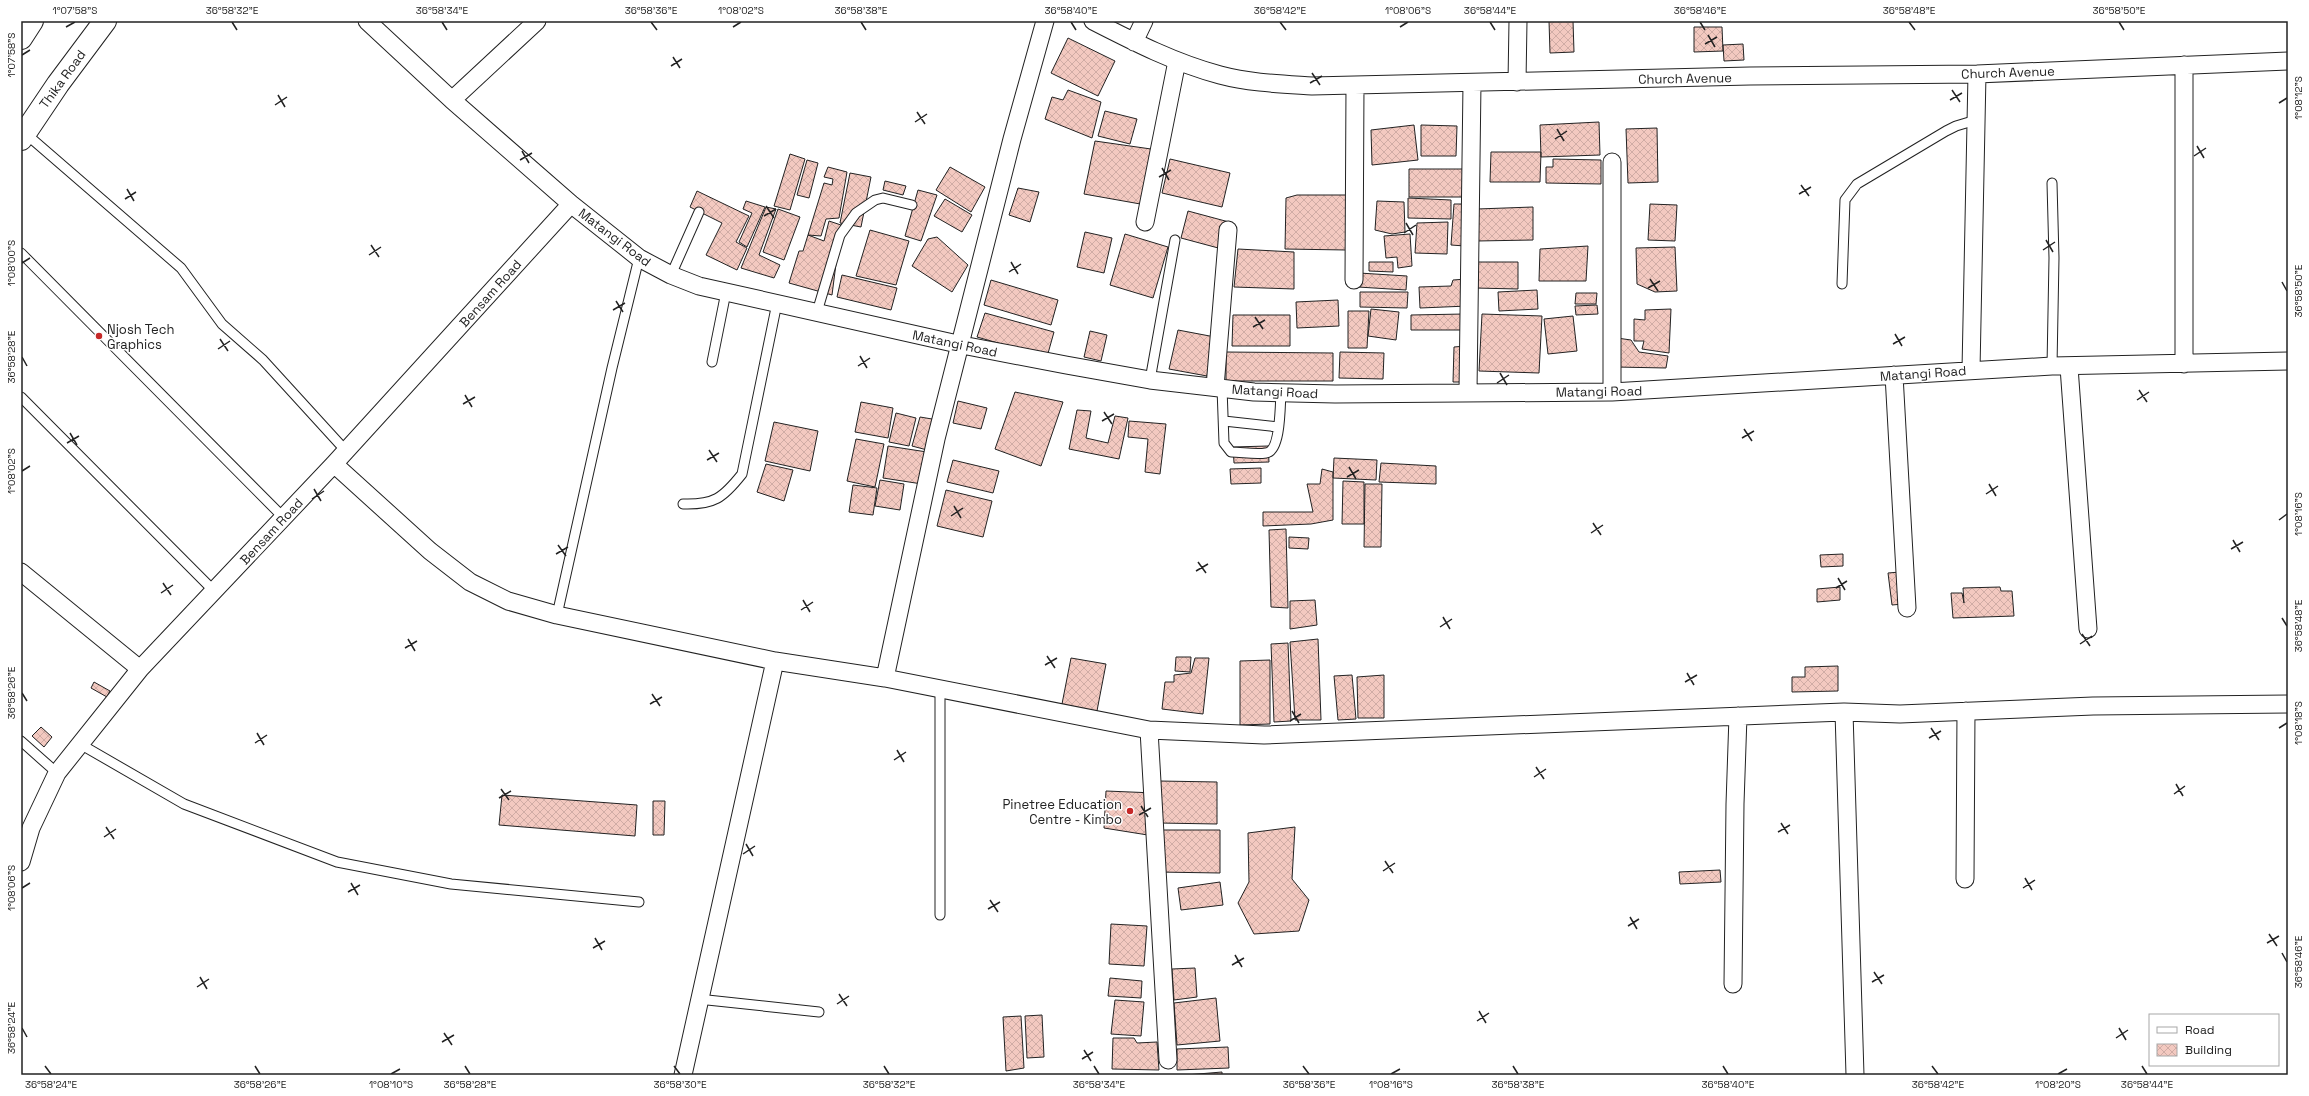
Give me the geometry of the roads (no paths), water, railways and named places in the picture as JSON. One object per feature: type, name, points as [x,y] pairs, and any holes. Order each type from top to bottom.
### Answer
[{"type":"main road","points":[[21,38],[32,21]]},
{"type":"main road","name":"Thika Road","points":[[23,136],[58,84],[105,21]]},
{"type":"street","points":[[452,100],[537,21]]},
{"type":"street","points":[[885,678],[936,439],[962,345],[1012,139],[1044,21]]},
{"type":"street","name":"Church Avenue","points":[[1093,21],[1134,42],[1177,61],[1220,75],[1268,83],[1312,86],[1742,76],[1977,74],[2288,61]]},
{"type":"street","points":[[1134,42],[1144,21]]},
{"type":"street","points":[[1517,82],[1518,21]]},
{"type":"street","name":"Matangi Road","points":[[374,23],[452,100],[571,204],[639,258],[670,276],[699,286],[962,345],[1150,380],[1218,388],[1335,394],[1612,392],[2052,366],[2069,367],[2288,361]]},
{"type":"street","points":[[1145,222],[1177,61]]},
{"type":"street","points":[[2184,65],[2184,364]]},
{"type":"street","points":[[1971,370],[1977,74]]},
{"type":"street","points":[[1468,392],[1472,83]]},
{"type":"street","points":[[1354,280],[1355,85]]},
{"type":"street","points":[[1612,162],[1612,392]]},
{"type":"street","name":"Bensam Road","points":[[21,862],[31,828],[57,773],[140,669],[334,464],[571,204]]},
{"type":"street","points":[[1218,388],[1228,230]]},
{"type":"street","points":[[2069,367],[2088,629]]},
{"type":"street","points":[[1894,375],[1907,608]]},
{"type":"street","points":[[334,464],[430,551],[470,582],[508,600],[557,615],[775,661],[885,678],[1149,730],[1264,735],[1844,712],[1900,714],[2093,706],[2288,704]]},
{"type":"street","points":[[21,572],[140,669]]},
{"type":"street","points":[[683,1075],[698,999],[775,661]]},
{"type":"street","points":[[1965,879],[1966,711]]},
{"type":"street","points":[[1844,712],[1856,1075]]},
{"type":"street","points":[[1733,984],[1735,804],[1738,716]]},
{"type":"street","points":[[1149,730],[1168,1060]]},
{"type":"lane","points":[[1842,284],[1845,200],[1851,191],[1857,184],[1946,131],[1956,126],[1976,120]]},
{"type":"lane","points":[[23,136],[181,268],[222,324],[263,360],[346,451]]},
{"type":"lane","points":[[2052,183],[2054,258],[2052,366]]},
{"type":"lane","points":[[817,312],[840,234],[856,213],[875,200],[883,198],[912,205]]},
{"type":"lane","points":[[670,276],[699,212]]},
{"type":"lane","points":[[1150,380],[1176,240]]},
{"type":"lane","points":[[21,253],[283,517]]},
{"type":"lane","points":[[557,615],[612,368],[639,258]]},
{"type":"lane","points":[[712,362],[726,292]]},
{"type":"lane","points":[[683,504],[703,504],[727,492],[742,474],[777,303]]},
{"type":"lane","points":[[1218,388],[1224,421],[1224,443],[1231,452],[1266,454],[1272,451],[1277,443],[1281,392]]},
{"type":"lane","points":[[21,397],[214,591]]},
{"type":"lane","points":[[1224,421],[1278,427]]},
{"type":"lane","points":[[940,689],[940,915]]},
{"type":"lane","points":[[21,741],[57,773]]},
{"type":"lane","points":[[80,744],[184,804],[337,862],[451,884],[639,902]]},
{"type":"lane","points":[[698,999],[819,1012]]},
{"type":"place","name":"Njosh Tech Graphics","points":[[99,336]]},
{"type":"place","name":"Pinetree Education Centre - Kimbo","points":[[1130,811]]}]
